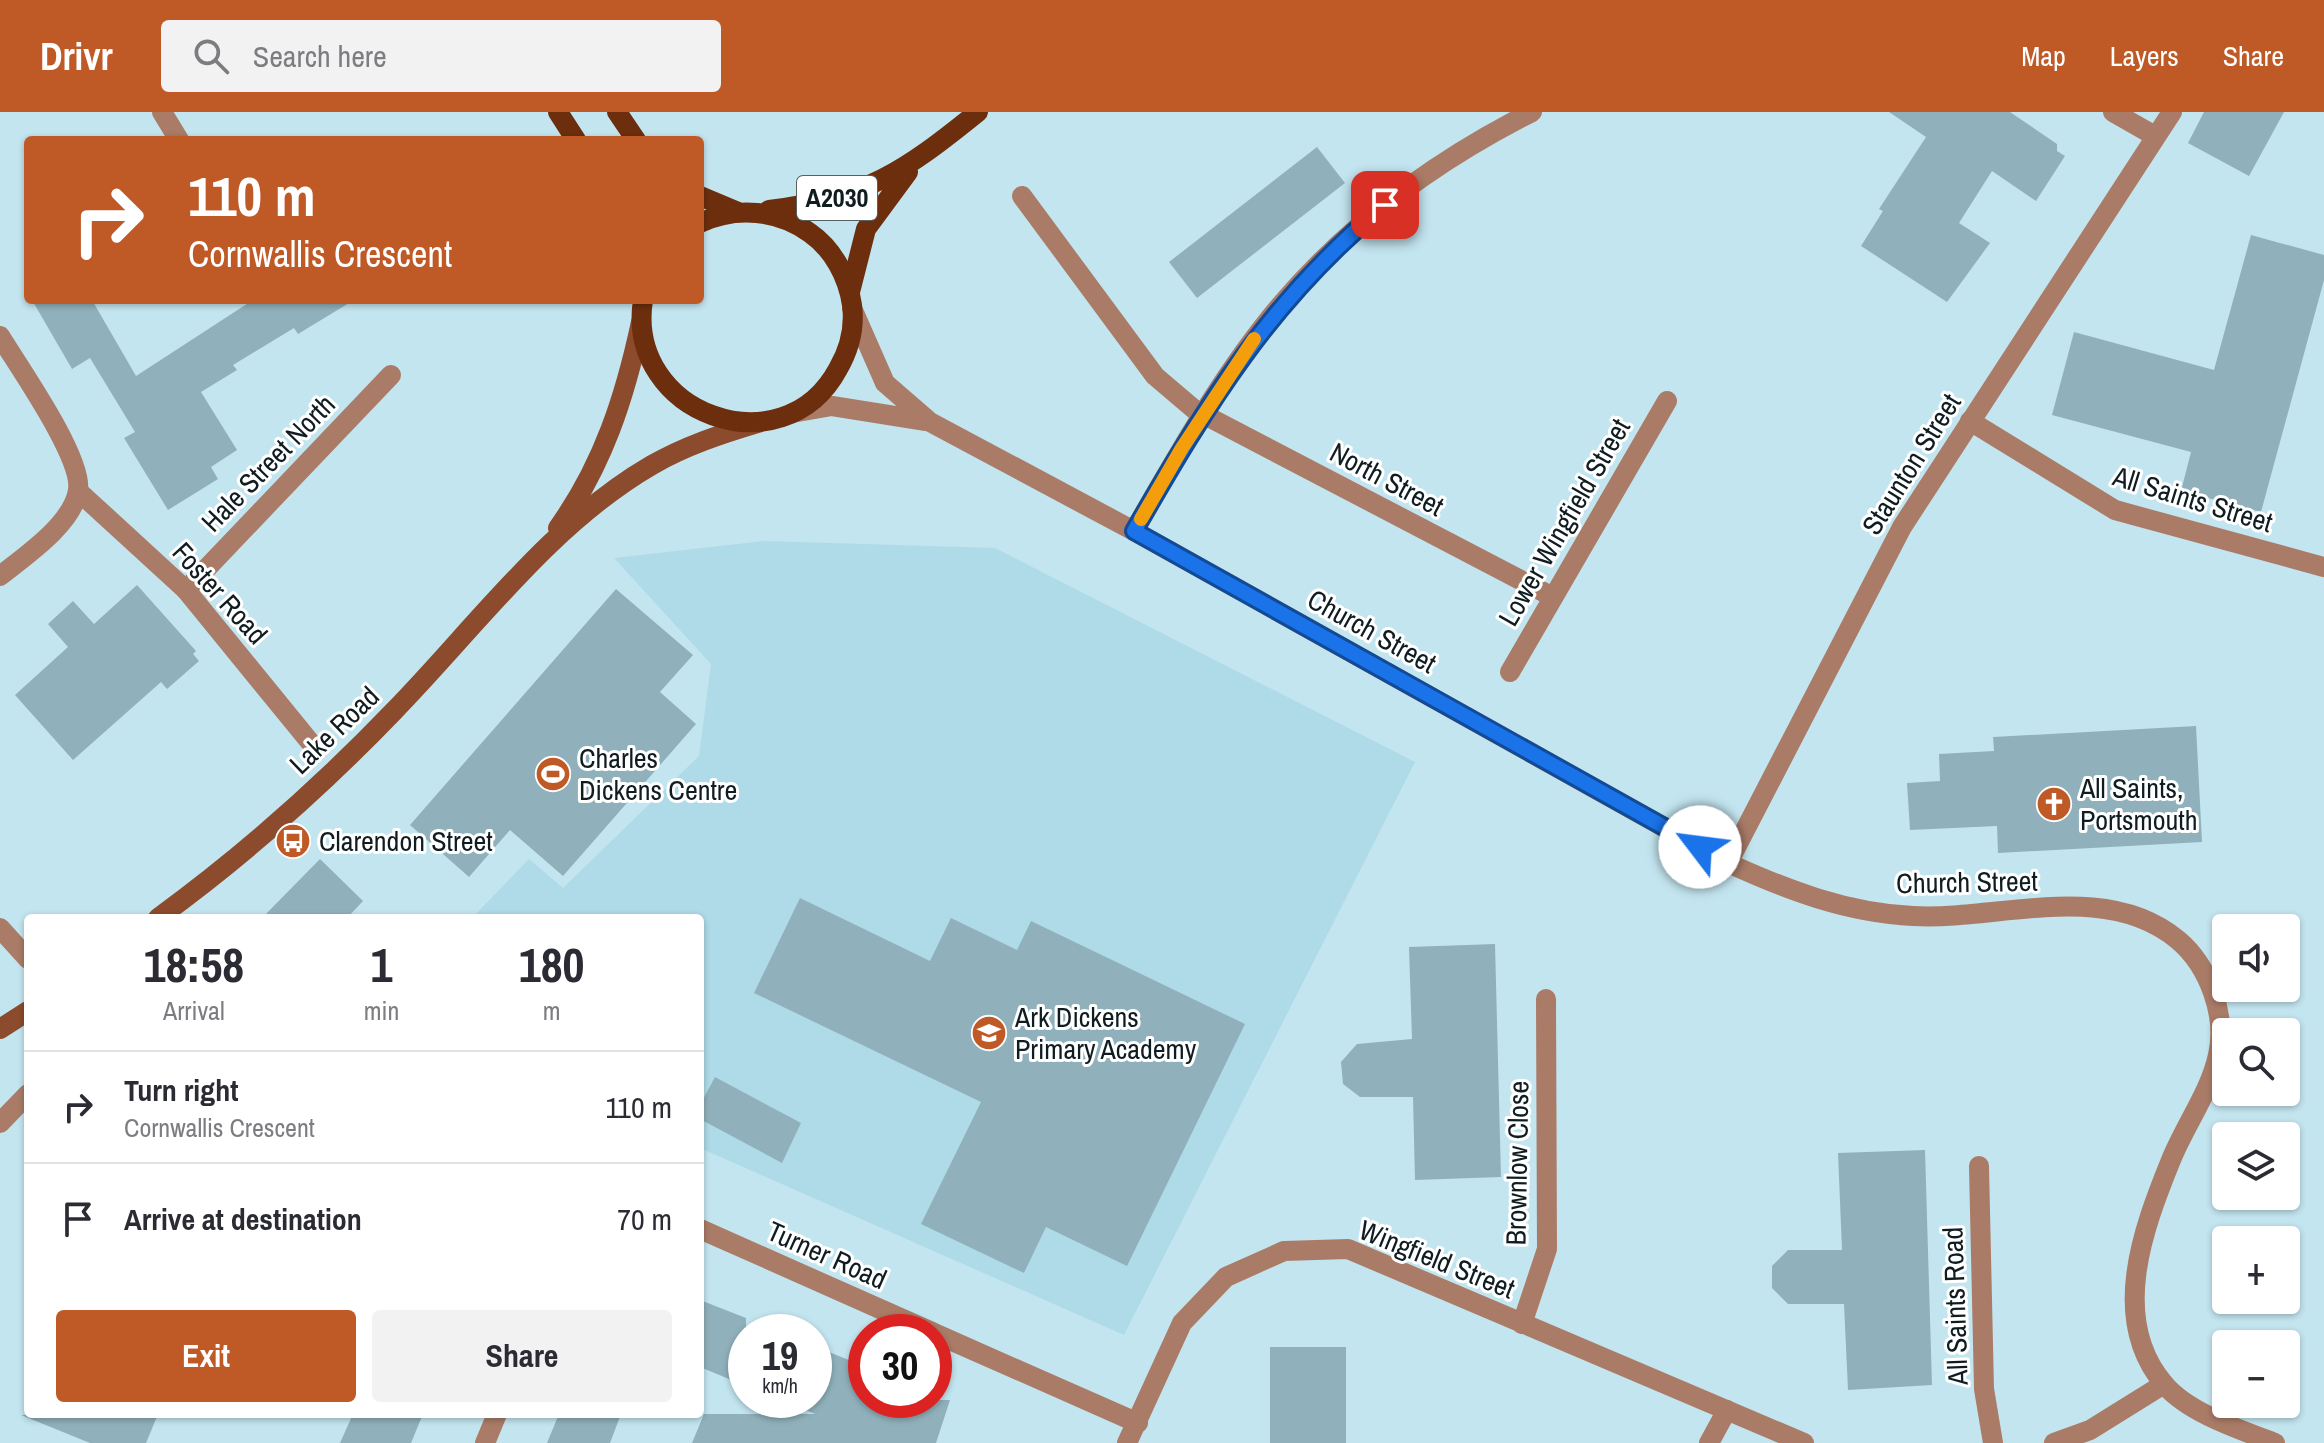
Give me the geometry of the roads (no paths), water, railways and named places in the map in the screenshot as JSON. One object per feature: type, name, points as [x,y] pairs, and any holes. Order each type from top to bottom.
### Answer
[{"type":"main road","points":[[558,112],[573,136]]},
{"type":"main road","points":[[617,112],[633,136]]},
{"type":"main road","name":"A2030","points":[[704,197],[744,212],[815,205],[851,195],[918,160],[978,112]]},
{"type":"main road","name":"A2030","points":[[851,301],[866,229],[918,160]]},
{"type":"main road","points":[[641,308],[650,360],[678,397],[707,415],[724,420],[762,421],[786,415],[808,404],[835,375],[850,339],[851,301],[839,266],[815,237],[786,219],[744,212],[704,222]]},
{"type":"main road","name":"Lake Road","points":[[532,564],[570,510],[608,442],[622,404],[641,308]]},
{"type":"main road","name":"Lake Road","points":[[163,914],[214,877],[336,770],[532,564],[584,515],[651,466],[707,440],[762,421]]},
{"type":"main road","points":[[0,1029],[24,1014]]},
{"type":"street","points":[[162,112],[177,136]]},
{"type":"street","points":[[1134,531],[1199,412],[1279,307],[1349,235],[1457,154],[1532,112]]},
{"type":"street","points":[[2113,112],[2155,136]]},
{"type":"street","name":"Staunton Street","points":[[1728,863],[1902,527],[2172,112]]},
{"type":"street","name":"North Street","points":[[1022,196],[1155,376],[1199,412],[1553,597]]},
{"type":"street","name":"Church Street","points":[[851,301],[885,383],[930,422],[1134,531],[1728,863],[1791,893],[1846,906],[1913,916],[2110,909],[2152,923],[2179,941],[2199,966],[2214,993],[2220,1019],[2218,1055],[2171,1160],[2133,1272],[2137,1334],[2164,1384],[2217,1422],[2275,1443]]},
{"type":"street","points":[[0,336],[75,462],[78,491],[59,526],[0,576]]},
{"type":"street","name":"Hale Street North","points":[[186,590],[391,375]]},
{"type":"street","name":"Lower Wingfield Street","points":[[1510,672],[1667,401]]},
{"type":"street","name":"Church Street","points":[[786,415],[832,406],[930,422]]},
{"type":"street","name":"All Saints Street","points":[[1970,421],[2115,510],[2324,567]]},
{"type":"street","name":"Foster Road","points":[[78,491],[186,590],[310,742]]},
{"type":"street","points":[[0,928],[24,955]]},
{"type":"street","name":"Brownlow Close","points":[[1522,1324],[1547,1249],[1546,999]]},
{"type":"street","points":[[0,1123],[24,1098]]},
{"type":"street","name":"All Saints Road","points":[[1979,1166],[1984,1389],[1993,1443]]},
{"type":"street","name":"Turner Road","points":[[704,1231],[892,1314]]},
{"type":"street","name":"Wingfield Street","points":[[1127,1443],[1182,1323],[1226,1277],[1284,1251],[1348,1249],[1804,1443]]},
{"type":"street","name":"Turner Road","points":[[952,1340],[1138,1423]]},
{"type":"street","points":[[2054,1443],[2090,1430],[2164,1384]]},
{"type":"street","points":[[1709,1443],[1727,1410]]},
{"type":"street","points":[[485,1443],[495,1418]]},
{"type":"place","name":"Charles Dickens Centre","points":[[553,774]]},
{"type":"place","name":"All Saints, Portsmouth","points":[[2054,804]]},
{"type":"place","name":"Clarendon Street","points":[[293,841]]},
{"type":"place","name":"Ark Dickens Primary Academy","points":[[989,1033]]}]
